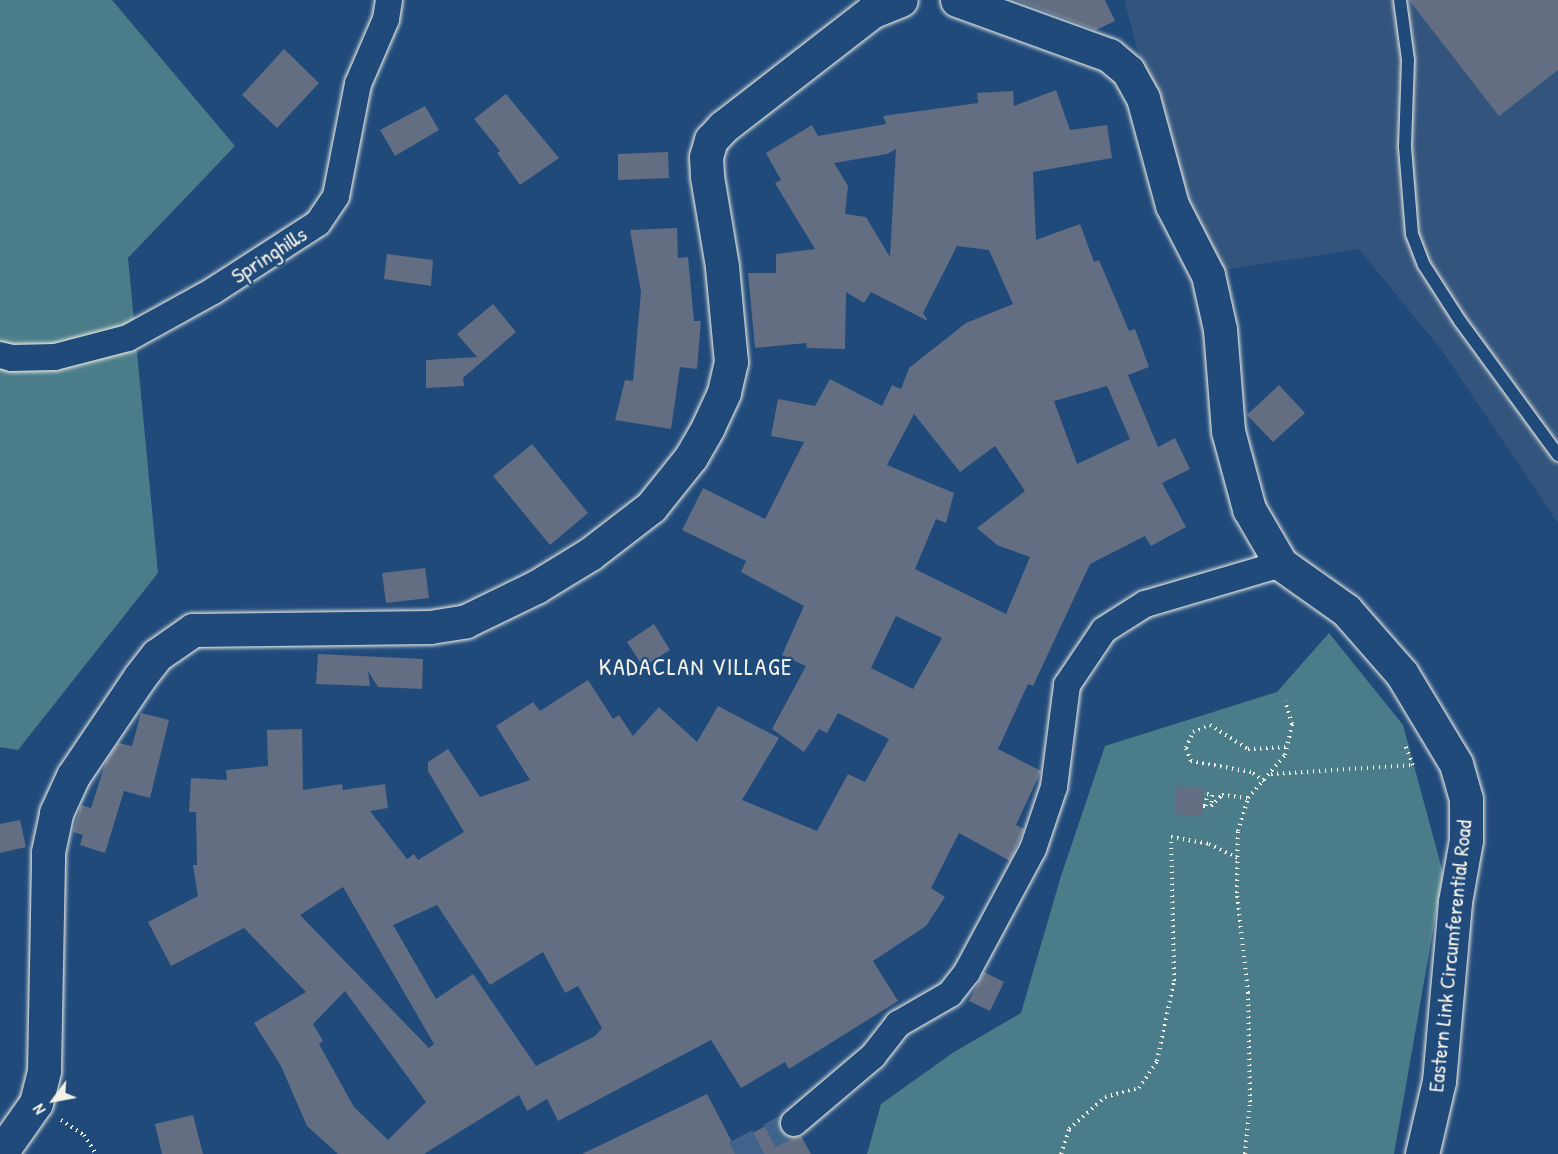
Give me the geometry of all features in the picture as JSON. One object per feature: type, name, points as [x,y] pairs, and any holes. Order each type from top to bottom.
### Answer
[{"type":"main road","points":[[0,1154],[36,1103],[45,1056],[48,852],[56,813],[74,776],[139,678],[158,655],[193,630],[430,627],[466,621],[572,565],[651,507],[690,457],[708,427],[724,392],[731,362],[723,278],[707,176],[706,157],[711,140],[723,126],[871,12],[901,0]]},
{"type":"main road","name":"Eastern Link Circumferential Road","points":[[957,0],[1109,55],[1134,81],[1143,98],[1172,205],[1208,275],[1220,329],[1228,431],[1249,509],[1281,564],[1346,610],[1402,674],[1456,764],[1466,799],[1466,840],[1455,902],[1439,1081],[1422,1154]]},
{"type":"street","name":"Springhills","points":[[0,355],[12,358],[55,357],[128,338],[213,291],[318,223],[336,196],[358,84],[386,19],[389,0]]},
{"type":"street","points":[[794,1123],[873,1056],[898,1024],[950,994],[967,972],[1033,849],[1054,787],[1067,685],[1104,630],[1145,604],[1281,564]]},
{"type":"lane","points":[[1400,0],[1408,60],[1405,147],[1412,234],[1424,265],[1460,321],[1558,455]]},
{"type":"path","points":[[1245,1154],[1250,1102],[1248,993],[1241,948],[1238,831],[1248,798],[1270,774],[1287,747],[1292,724],[1285,702]]},
{"type":"path","points":[[1264,781],[1251,772],[1191,761],[1186,748],[1193,732],[1210,725],[1248,748],[1287,747]]},
{"type":"path","points":[[1270,774],[1413,765],[1402,737]]},
{"type":"path","points":[[1203,806],[1206,806],[1207,794],[1212,795],[1211,806],[1222,795],[1248,798]]},
{"type":"path","points":[[1061,1154],[1069,1129],[1106,1097],[1139,1088],[1157,1061],[1174,981],[1171,837],[1209,844],[1238,858]]},
{"type":"path","points":[[36,1103],[84,1135],[96,1154]]},
{"type":"shaded area","points":[[1124,0],[1558,0],[1558,523],[1443,352],[1359,249],[1223,270],[1169,164]]},
{"type":"green space","points":[[0,0],[112,0],[235,146],[128,258],[158,573],[18,750],[0,747]]},
{"type":"green space","points":[[1329,633],[1403,725],[1443,873],[1394,1154],[867,1154],[881,1104],[954,1052],[1021,1013],[1061,876],[1105,746],[1277,692]]},
{"type":"building","points":[[1016,0],[1105,0],[1115,21],[1096,30]]},
{"type":"building","points":[[1409,0],[1558,0],[1558,70],[1499,116]]},
{"type":"building","points":[[284,49],[319,83],[277,128],[242,95]]},
{"type":"building","points":[[1056,90],[1070,130],[1107,125],[1112,158],[1033,172],[1036,240],[1080,224],[1094,262],[1099,260],[1129,331],[1135,329],[1149,367],[1128,375],[1158,447],[1175,438],[1190,469],[1162,483],[1186,527],[1151,546],[1145,536],[1090,564],[1033,686],[1028,684],[998,749],[1041,771],[1016,825],[1024,829],[1010,861],[959,833],[931,888],[945,897],[926,926],[873,961],[898,1001],[789,1069],[785,1062],[741,1088],[711,1040],[558,1121],[547,1099],[527,1111],[519,1095],[424,1154],[338,1154],[307,1126],[281,1066],[254,1023],[306,992],[244,928],[171,966],[148,922],[198,896],[193,865],[197,865],[196,812],[189,812],[191,778],[227,780],[226,770],[268,766],[267,730],[302,729],[303,790],[342,784],[343,790],[385,784],[388,808],[370,811],[407,859],[414,854],[418,860],[464,832],[428,771],[428,762],[448,749],[480,797],[530,780],[496,726],[533,702],[540,711],[588,680],[613,719],[619,715],[633,736],[659,707],[697,742],[718,706],[779,738],[742,800],[817,831],[848,774],[865,782],[889,739],[838,713],[827,733],[819,729],[804,752],[772,729],[806,666],[782,655],[804,606],[741,572],[746,561],[682,530],[703,488],[765,519],[804,442],[771,436],[778,399],[815,406],[830,379],[882,406],[892,385],[901,389],[909,368],[966,323],[1013,304],[989,250],[957,246],[923,313],[928,321],[871,292],[864,303],[846,292],[845,349],[807,348],[806,343],[755,348],[748,273],[776,273],[776,254],[815,249],[775,183],[781,180],[766,153],[812,125],[818,136],[886,124],[883,116],[978,103],[977,93],[1013,91],[1014,106]],"holes":[[[896,149],[890,257],[866,217],[845,214],[848,186],[834,163],[887,154]],[[1107,386],[1130,439],[1077,464],[1054,401]],[[914,414],[960,472],[995,446],[1025,491],[977,528],[997,545],[1030,557],[1006,614],[915,569],[936,519],[946,523],[954,493],[887,465]],[[896,616],[942,638],[913,689],[871,668]],[[343,887],[434,1044],[429,1048],[300,915]],[[437,905],[490,985],[543,952],[565,993],[578,986],[602,1028],[595,1036],[536,1066],[473,974],[436,999],[393,925]],[[345,991],[426,1102],[388,1140],[354,1107],[319,1044],[323,1041],[313,1024]]]},
{"type":"building","points":[[506,94],[559,158],[520,185],[497,153],[500,151],[474,119]]},
{"type":"building","points":[[425,106],[439,130],[395,156],[380,130]]},
{"type":"building","points":[[668,152],[669,178],[618,180],[618,154]]},
{"type":"building","points":[[677,228],[678,258],[688,257],[694,321],[701,321],[697,369],[680,367],[671,429],[615,420],[625,380],[633,381],[641,292],[630,230]]},
{"type":"building","points":[[387,254],[433,260],[431,286],[384,279]]},
{"type":"building","points":[[493,304],[516,332],[463,378],[464,386],[426,388],[426,360],[477,357],[457,334]]},
{"type":"building","points":[[1279,385],[1305,413],[1273,442],[1247,415]]},
{"type":"building","points":[[532,444],[588,513],[550,545],[493,476]]},
{"type":"building","points":[[425,568],[429,598],[386,603],[382,573]]},
{"type":"building","points":[[654,624],[670,650],[643,667],[627,642]]},
{"type":"building","points":[[318,654],[423,659],[422,689],[378,687],[368,671],[370,686],[316,684]]},
{"type":"building","points":[[141,713],[169,720],[150,798],[124,791],[105,853],[80,845],[83,835],[73,832],[81,805],[91,808],[106,761],[118,743],[132,746]]},
{"type":"building","points":[[1177,786],[1204,788],[1202,817],[1174,814]]},
{"type":"building","points":[[20,820],[26,847],[0,853],[0,824]]},
{"type":"building","points":[[984,972],[1004,982],[990,1011],[969,1001]]},
{"type":"building","points":[[707,1094],[733,1144],[780,1118],[783,1133],[790,1137],[801,1136],[811,1154],[582,1154]]},
{"type":"building","points":[[193,1115],[203,1154],[162,1154],[155,1124]]},
{"type":"tunnel","points":[[735,1154],[794,1123]]},
{"type":"district","name":"KADACLAN VILLAGE","points":[[696,667]]}]
